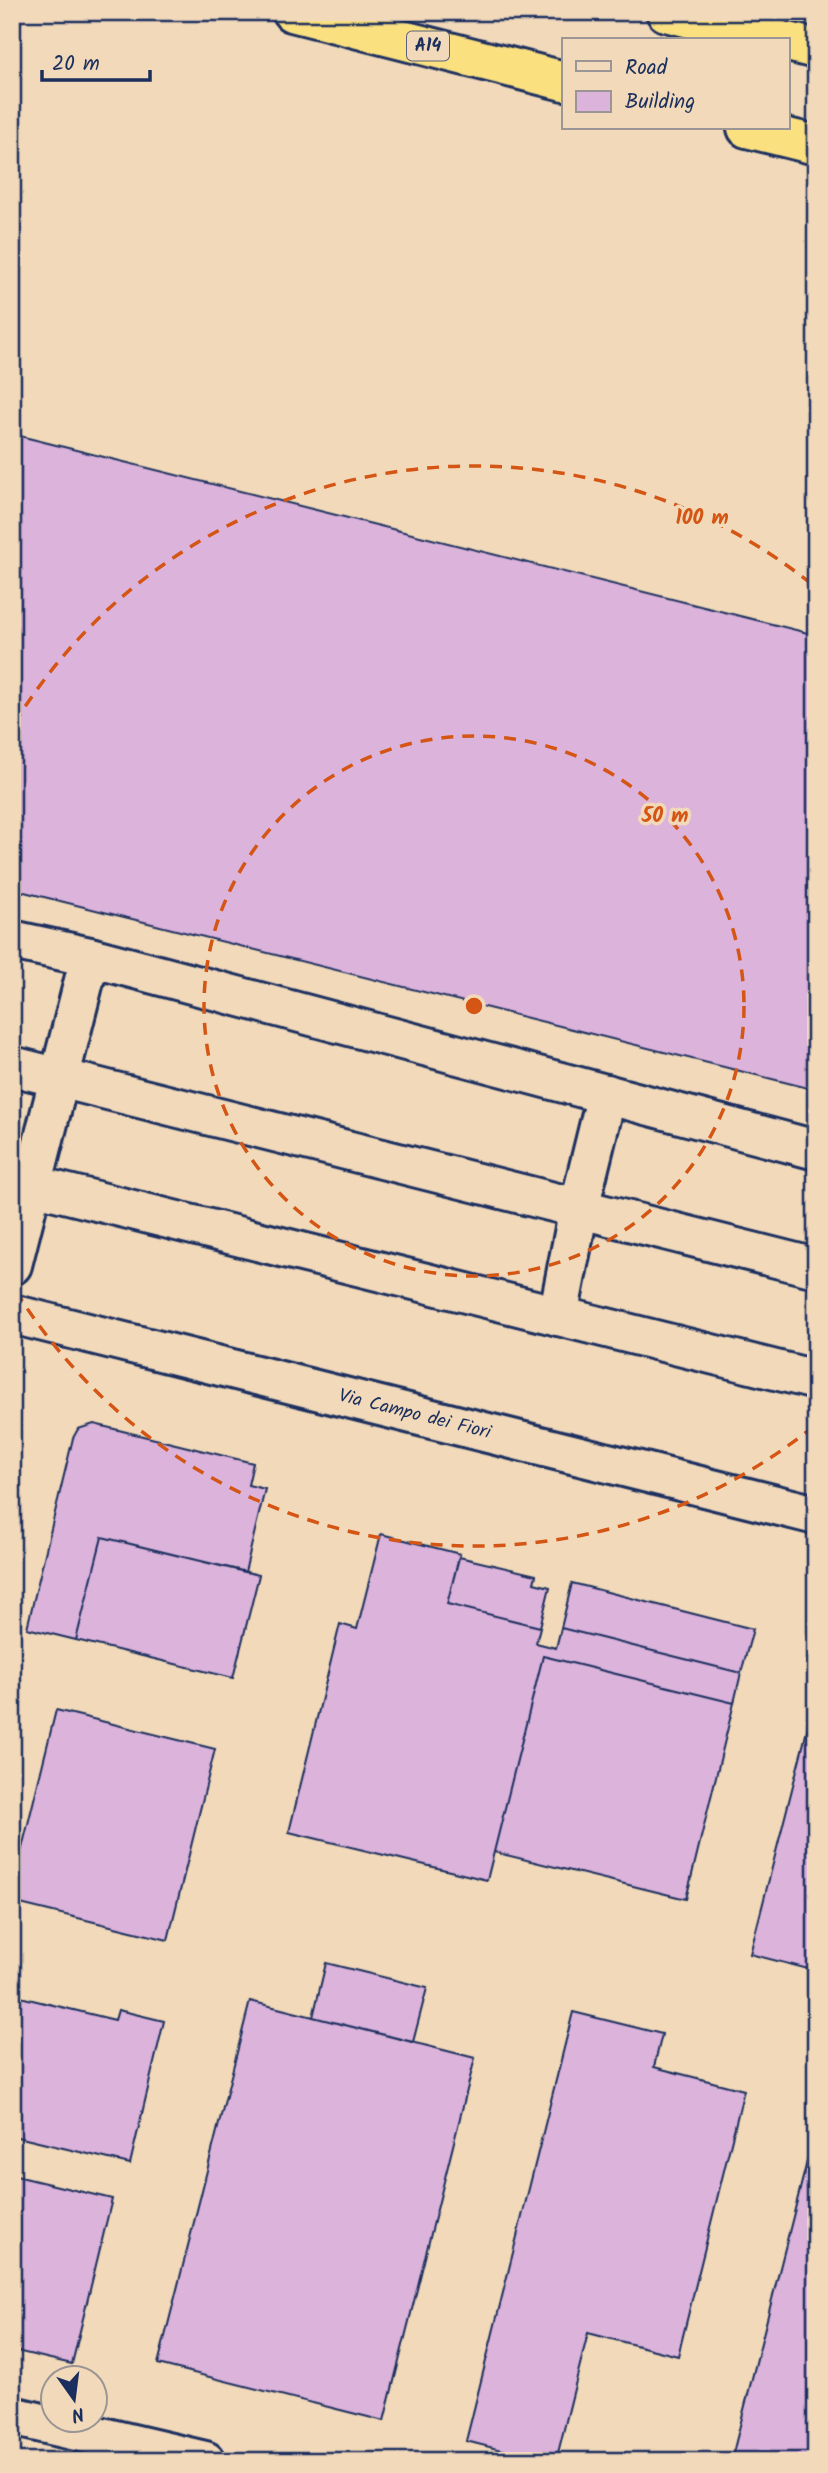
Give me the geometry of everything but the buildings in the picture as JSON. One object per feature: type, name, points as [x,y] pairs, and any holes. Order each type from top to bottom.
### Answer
[{"type":"highway","name":"A14","points":[[292,12],[562,80]]},
{"type":"highway","points":[[667,12],[771,38]]},
{"type":"highway","points":[[790,42],[816,49]]},
{"type":"highway","points":[[755,130],[816,145]]},
{"type":"street","points":[[12,940],[90,957],[816,1150]]},
{"type":"street","points":[[12,1265],[22,1183],[60,1078],[90,957]]},
{"type":"street","points":[[12,1066],[816,1268]]},
{"type":"street","points":[[558,1316],[579,1208],[607,1094]]},
{"type":"street","points":[[22,1183],[816,1380]]},
{"type":"street","name":"Via Campo dei Fiori","points":[[12,1314],[816,1515]]},
{"type":"street","points":[[12,2416],[205,2461]]}]
